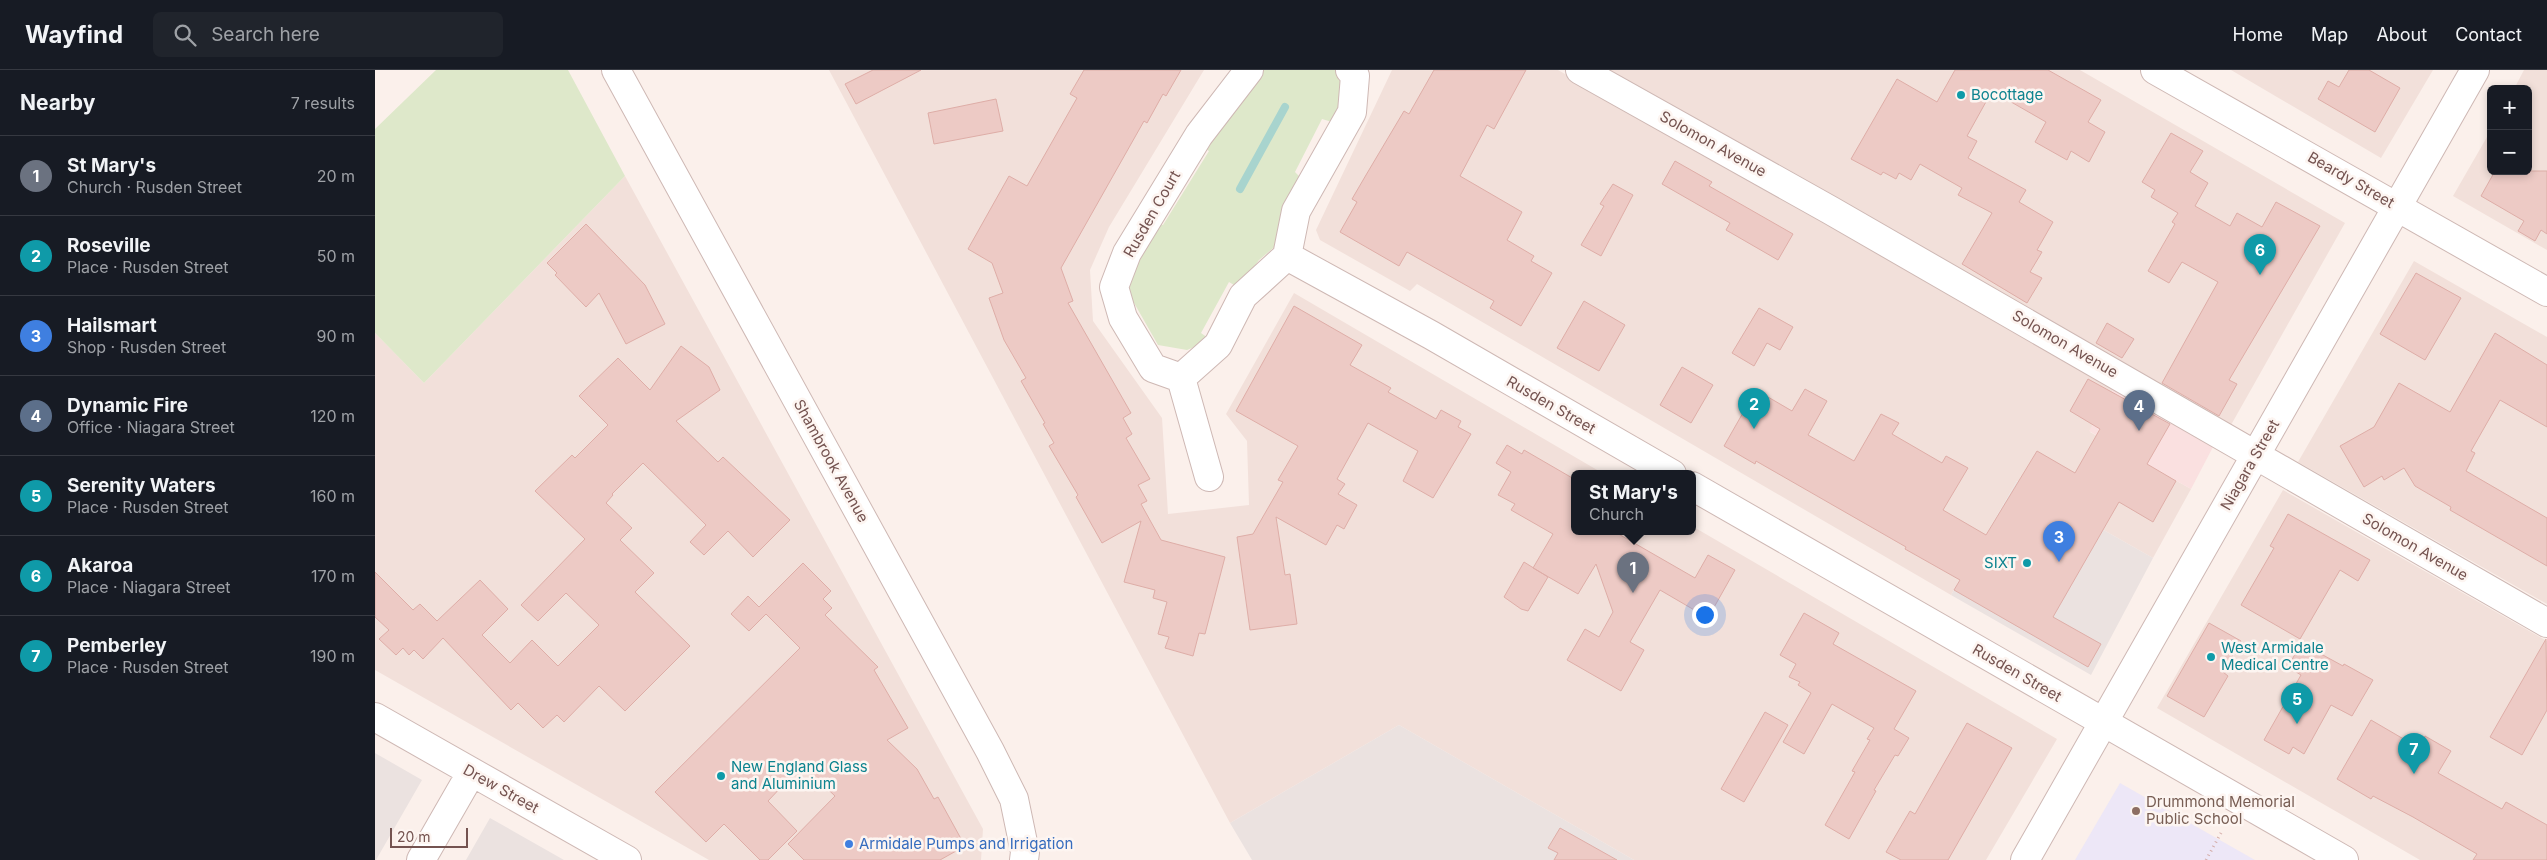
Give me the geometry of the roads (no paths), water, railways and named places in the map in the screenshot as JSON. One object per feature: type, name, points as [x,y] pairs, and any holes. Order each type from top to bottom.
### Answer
[{"type":"street","name":"Shambrook Avenue","points":[[615,70],[990,751],[1014,799],[1025,852],[1024,860]]},
{"type":"street","name":"Rusden Court","points":[[1181,378],[1153,368],[1123,318],[1114,287],[1127,253],[1199,134],[1249,70]]},
{"type":"street","points":[[1209,476],[1181,378],[1218,345],[1243,296],[1287,256],[1297,211],[1352,112],[1355,76],[1350,70]]},
{"type":"street","name":"Solomon Avenue","points":[[1580,70],[1839,215],[2547,623]]},
{"type":"street","name":"Beardy Street","points":[[2155,70],[2547,292]]},
{"type":"street","name":"Niagara Street","points":[[2025,860],[2475,70]]},
{"type":"street","name":"Rusden Street","points":[[1287,256],[1431,335],[1665,470]]},
{"type":"street","name":"Rusden Street","points":[[1696,488],[2344,860]]},
{"type":"street","name":"Drew Street","points":[[375,717],[627,860]]},
{"type":"street","points":[[421,860],[471,773]]},
{"type":"waterway","points":[[1240,189],[1285,107]]},
{"type":"place","name":"Bocottage","points":[[1961,95]]},
{"type":"place","name":"Akaroa","points":[[2260,275]]},
{"type":"place","name":"Roseville","points":[[1754,429]]},
{"type":"place","name":"Dynamic Fire","points":[[2139,431]]},
{"type":"place","name":"Hailsmart","points":[[2059,562]]},
{"type":"place","name":"SIXT","points":[[2027,563]]},
{"type":"place","name":"St Mary's","points":[[1633,593]]},
{"type":"place","name":"West Armidale Medical Centre","points":[[2211,657]]},
{"type":"place","name":"Serenity Waters","points":[[2297,724]]},
{"type":"place","name":"Pemberley","points":[[2414,774]]},
{"type":"place","name":"New England Glass and Aluminium","points":[[721,776]]},
{"type":"place","name":"Drummond Memorial Public School","points":[[2136,811]]},
{"type":"place","name":"Armidale Pumps and Irrigation","points":[[849,844]]}]
